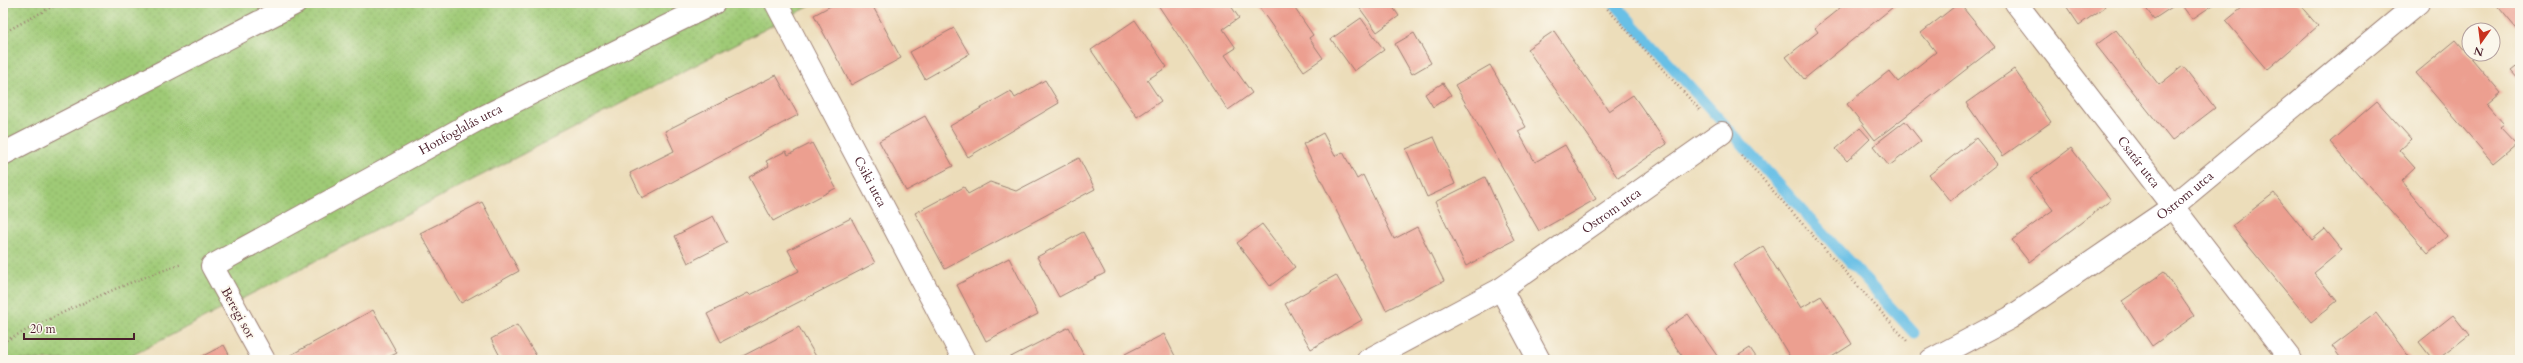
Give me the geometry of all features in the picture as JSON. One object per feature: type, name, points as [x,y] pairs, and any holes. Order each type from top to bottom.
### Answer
[{"type":"street","points":[[3,154],[296,3]]},
{"type":"street","name":"Honfoglalás utca","points":[[212,266],[479,119],[714,3]]},
{"type":"street","name":"Csiki utca","points":[[776,3],[964,360]]},
{"type":"street","name":"Csatár utca","points":[[2016,3],[2171,208],[2291,360]]},
{"type":"street","name":"Ostrom utca","points":[[1931,360],[2010,318],[2171,208],[2418,3]]},
{"type":"street","name":"Ostrom utca","points":[[1368,360],[1501,289],[1722,133]]},
{"type":"street","name":"Beregi sor","points":[[212,266],[264,360]]},
{"type":"street","points":[[1501,289],[1538,360]]},
{"type":"path","points":[[3,33],[59,3]]},
{"type":"path","points":[[1602,3],[1722,133],[1908,342]]},
{"type":"path","points":[[3,342],[59,314],[152,274],[187,262],[212,266]]},
{"type":"green space","points":[[3,3],[816,3],[123,360],[3,360]]},
{"type":"building","points":[[836,3],[871,3],[901,58],[851,85],[814,15]]},
{"type":"building","points":[[1160,3],[1229,3],[1239,18],[1223,29],[1236,48],[1225,55],[1252,93],[1228,110],[1158,5]]},
{"type":"building","points":[[1256,3],[1291,3],[1313,35],[1309,38],[1323,58],[1304,71]]},
{"type":"building","points":[[1356,3],[1390,3],[1399,16],[1377,32]]},
{"type":"building","points":[[1846,3],[1898,3],[1804,79],[1786,57],[1818,32],[1815,28]]},
{"type":"building","points":[[1959,3],[1995,47],[1875,140],[1847,104],[1889,71],[1898,82],[1936,52],[1921,33]]},
{"type":"building","points":[[2064,3],[2102,3],[2105,7],[2079,25]]},
{"type":"building","points":[[2147,3],[2178,3],[2154,19],[2144,6]]},
{"type":"building","points":[[2180,3],[2216,3],[2192,19]]},
{"type":"building","points":[[2248,3],[2298,3],[2318,26],[2267,70],[2226,21]]},
{"type":"building","points":[[2495,3],[2520,3],[2520,33]]},
{"type":"building","points":[[1361,18],[1384,50],[1354,71],[1331,39]]},
{"type":"building","points":[[1135,20],[1167,67],[1147,80],[1161,101],[1137,117],[1091,50]]},
{"type":"building","points":[[954,28],[969,54],[925,79],[910,52]]},
{"type":"building","points":[[2116,30],[2159,85],[2183,66],[2215,108],[2172,141],[2096,45]]},
{"type":"building","points":[[1554,31],[1609,111],[1633,95],[1667,144],[1618,178],[1527,49]]},
{"type":"building","points":[[1414,33],[1431,63],[1412,74],[1395,44]]},
{"type":"building","points":[[2456,40],[2461,46],[2461,62],[2475,62],[2501,93],[2487,105],[2504,124],[2500,127],[2516,144],[2493,163],[2416,73]]},
{"type":"building","points":[[2520,64],[2520,81],[2511,71]]},
{"type":"building","points":[[1490,65],[1526,127],[1518,131],[1535,162],[1565,145],[1596,199],[1539,231],[1455,85]]},
{"type":"building","points":[[2014,69],[2051,122],[2003,156],[1966,103]]},
{"type":"building","points":[[776,75],[798,115],[642,198],[630,173],[674,151],[665,131]]},
{"type":"building","points":[[1045,80],[1059,103],[968,157],[950,126],[1011,91],[1015,98]]},
{"type":"building","points":[[1443,83],[1451,95],[1433,107],[1425,94]]},
{"type":"building","points":[[2377,101],[2411,139],[2399,150],[2415,168],[2401,181],[2447,236],[2428,253],[2330,142]]},
{"type":"building","points":[[925,116],[953,166],[906,191],[879,141]]},
{"type":"building","points":[[1905,121],[1921,141],[1889,166],[1873,146]]},
{"type":"building","points":[[1860,128],[1870,139],[1847,161],[1836,149]]},
{"type":"building","points":[[1323,133],[1335,156],[1343,152],[1357,179],[1363,175],[1394,239],[1417,227],[1444,281],[1386,310],[1303,144]]},
{"type":"building","points":[[1434,137],[1455,184],[1427,197],[1406,149]]},
{"type":"building","points":[[1976,138],[1997,164],[1950,201],[1929,175]]},
{"type":"building","points":[[812,143],[836,188],[773,221],[749,177],[769,166],[766,161],[786,151],[788,155]]},
{"type":"building","points":[[2071,148],[2111,200],[2029,262],[2012,240],[2053,210],[2030,179]]},
{"type":"building","points":[[1079,158],[1095,189],[945,269],[915,213],[964,187],[968,194],[990,182],[1016,191]]},
{"type":"building","points":[[1485,177],[1514,240],[1466,266],[1435,202]]},
{"type":"building","points":[[2274,193],[2312,240],[2325,229],[2342,250],[2314,273],[2337,301],[2311,322],[2232,226]]},
{"type":"building","points":[[482,202],[519,271],[461,303],[420,233]]},
{"type":"building","points":[[713,216],[727,243],[688,263],[675,236]]},
{"type":"building","points":[[851,218],[875,263],[721,342],[707,314],[748,293],[750,295],[799,271],[788,250]]},
{"type":"building","points":[[1262,224],[1295,267],[1270,286],[1237,243]]},
{"type":"building","points":[[1083,232],[1105,273],[1059,297],[1037,257]]},
{"type":"building","points":[[1763,247],[1801,308],[1821,296],[1852,344],[1827,360],[1792,360],[1733,265]]},
{"type":"building","points":[[1009,258],[1038,314],[986,341],[957,285]]},
{"type":"building","points":[[2164,272],[2194,316],[2152,346],[2122,301]]},
{"type":"building","points":[[1336,275],[1362,320],[1311,349],[1285,304]]},
{"type":"building","points":[[373,310],[397,353],[383,360],[289,360],[287,357]]},
{"type":"building","points":[[2376,313],[2410,358],[2342,360],[2332,346]]},
{"type":"building","points":[[1688,314],[1720,360],[1685,360],[1664,330]]},
{"type":"building","points":[[2453,315],[2469,335],[2437,360],[2433,360],[2419,342]]},
{"type":"building","points":[[517,325],[537,357],[530,360],[502,360],[491,339]]},
{"type":"building","points":[[799,327],[818,360],[735,360],[770,342]]},
{"type":"building","points":[[1069,327],[1086,360],[1005,360]]},
{"type":"building","points":[[1164,334],[1177,360],[1128,360],[1125,354]]},
{"type":"building","points":[[224,345],[232,360],[195,360]]},
{"type":"building","points":[[1750,348],[1758,360],[1731,360]]},
{"type":"waterway","points":[[1614,3],[1914,333]]}]
